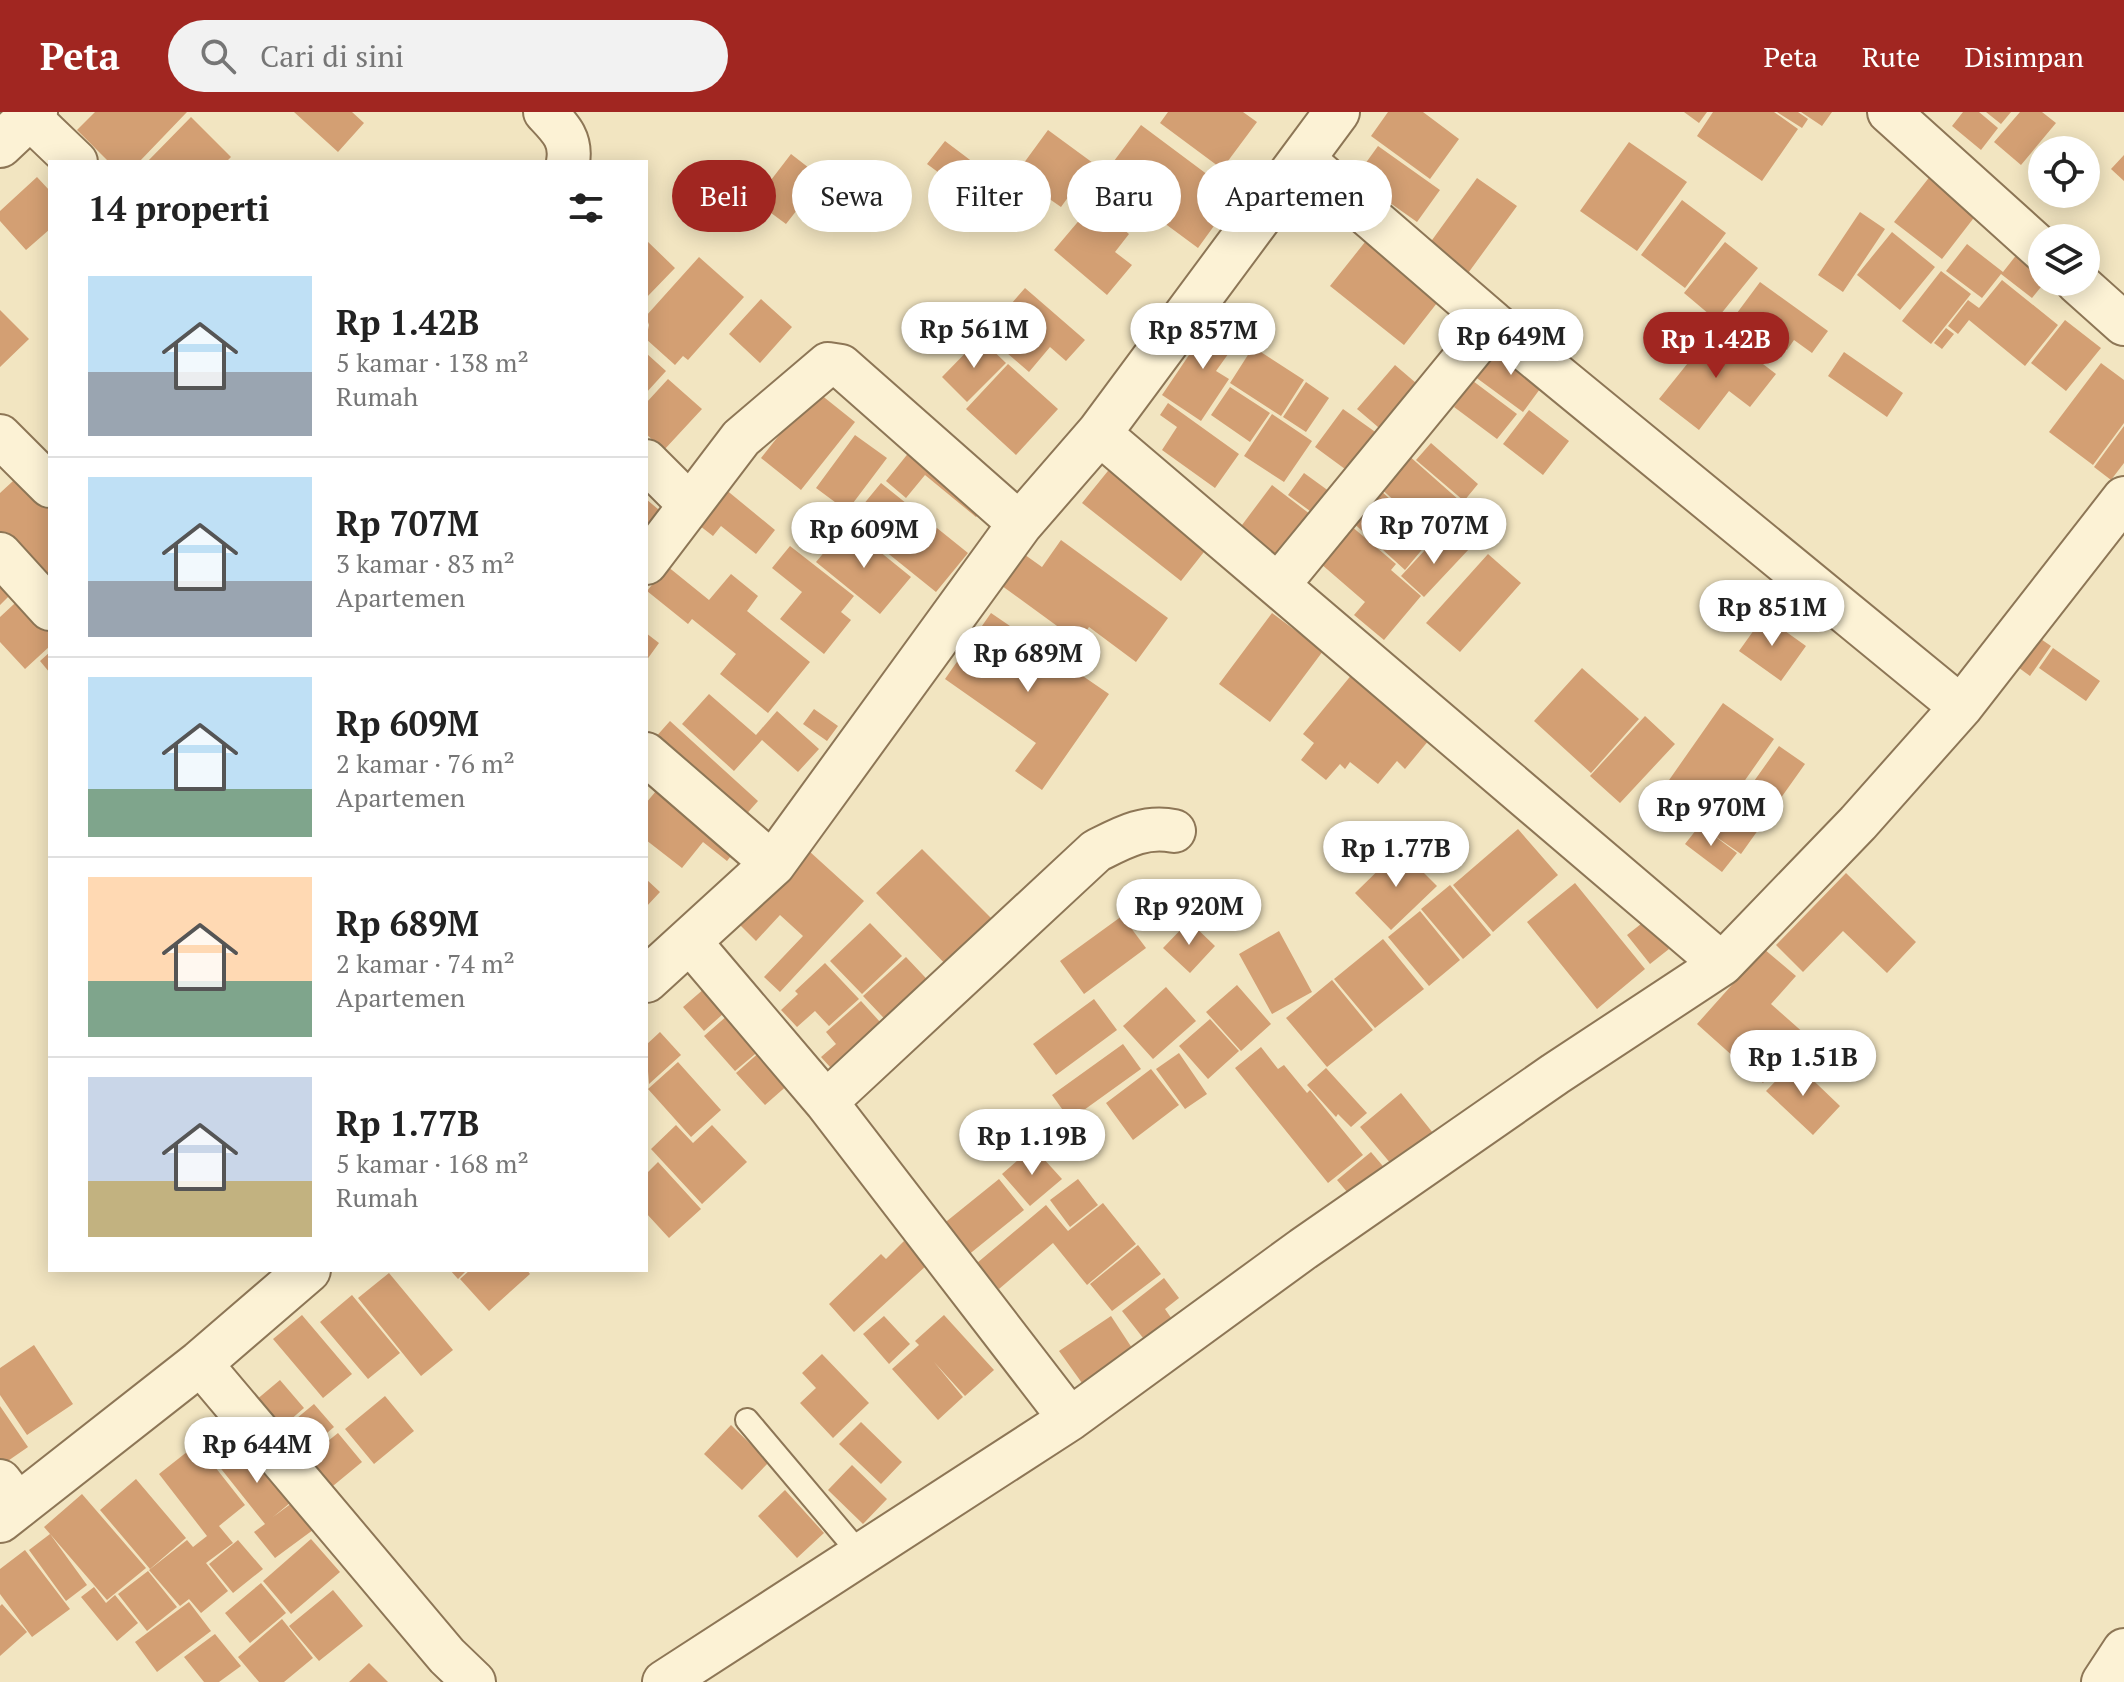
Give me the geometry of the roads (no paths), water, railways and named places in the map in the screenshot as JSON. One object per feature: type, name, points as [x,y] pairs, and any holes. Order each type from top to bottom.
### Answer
[{"type":"street","points":[[545,112],[563,131],[570,146],[568,160]]},
{"type":"street","points":[[648,978],[773,864],[1020,524],[1099,433],[1337,112]]},
{"type":"street","points":[[1889,112],[2028,237]]},
{"type":"street","points":[[22,125],[73,160]]},
{"type":"street","points":[[1303,159],[1493,323],[1961,707]]},
{"type":"street","points":[[2093,296],[2124,324]]},
{"type":"street","points":[[1279,584],[1493,323]]},
{"type":"street","points":[[648,560],[741,438],[828,364],[841,366],[1020,524]]},
{"type":"street","points":[[1099,433],[1722,964]]},
{"type":"street","points":[[0,436],[48,484]]},
{"type":"street","points":[[648,463],[689,504]]},
{"type":"street","points":[[664,1682],[1070,1419],[1303,1249],[1555,1074],[1722,964],[1858,823],[1961,707],[2124,498]]},
{"type":"street","points":[[0,554],[48,607]]},
{"type":"street","points":[[648,756],[773,864]]},
{"type":"street","points":[[826,1102],[1096,851],[1134,832],[1155,827],[1174,831]]},
{"type":"street","points":[[690,942],[826,1102],[1070,1419]]},
{"type":"street","points":[[6,1502],[200,1363],[306,1272]]},
{"type":"street","points":[[200,1363],[447,1656],[474,1682]]},
{"type":"street","points":[[2103,1682],[2124,1650]]},
{"type":"lane","points":[[747,1420],[861,1555]]}]
